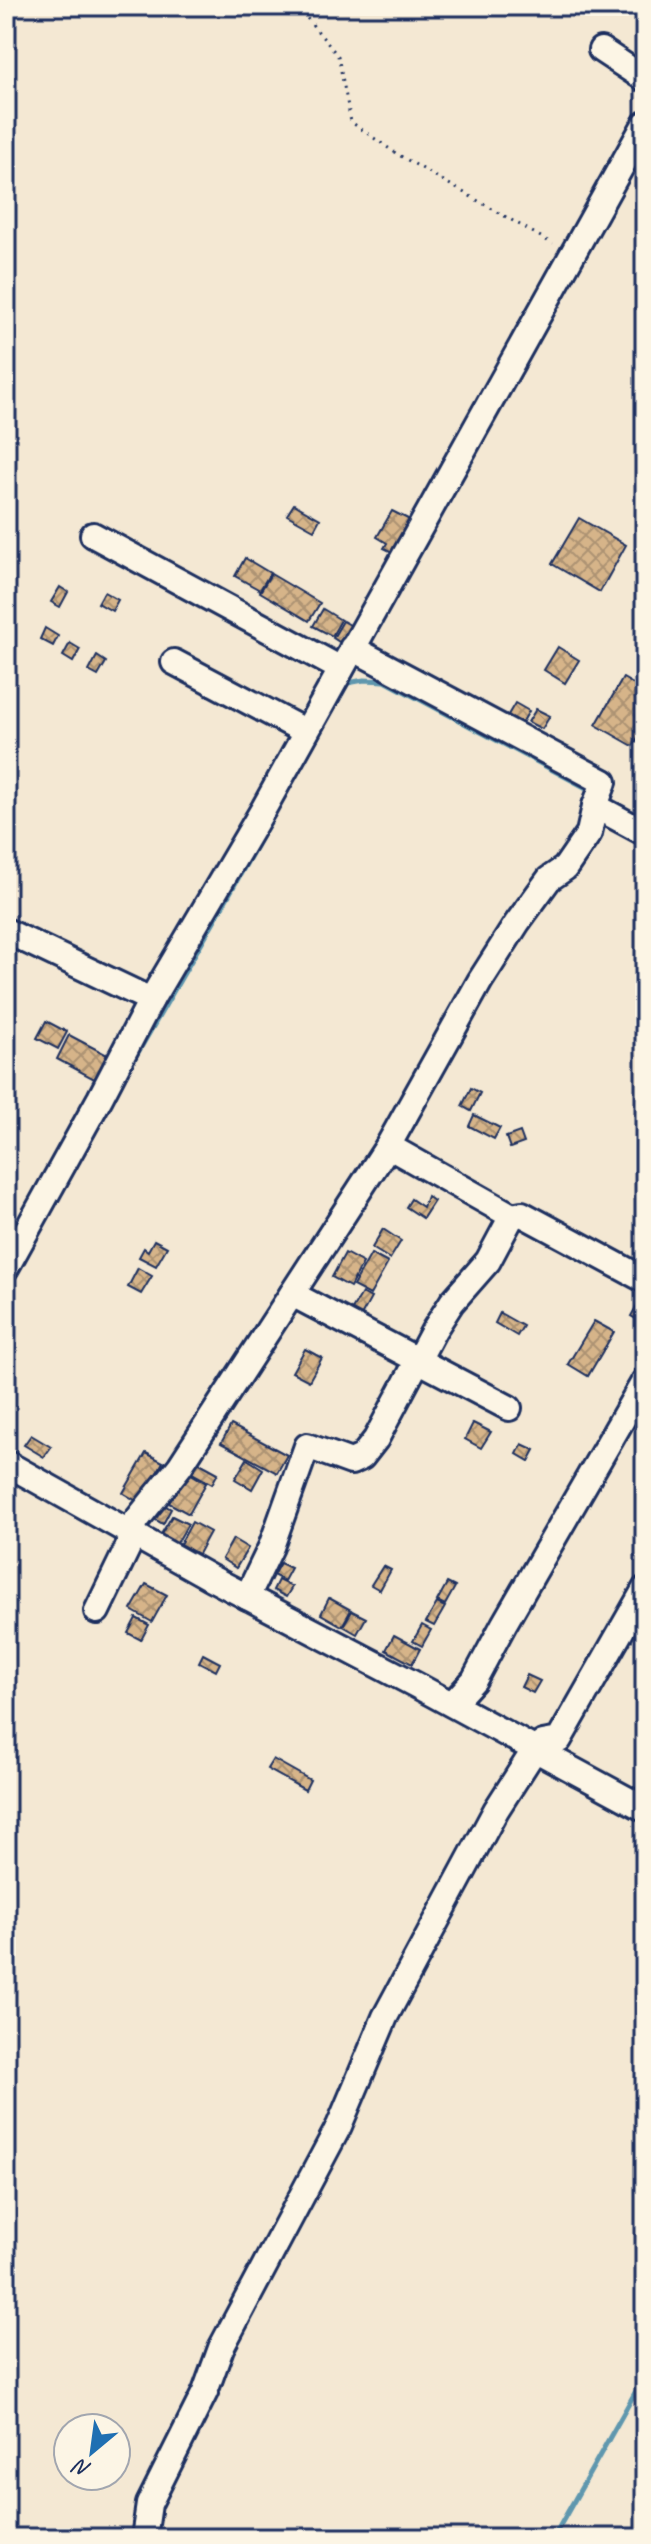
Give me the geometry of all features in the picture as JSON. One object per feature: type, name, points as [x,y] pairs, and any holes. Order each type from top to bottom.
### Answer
[{"type":"street","points":[[601,50],[645,79]]},
{"type":"street","points":[[6,1268],[151,1000],[306,732],[645,124]]},
{"type":"street","points":[[93,535],[604,782],[589,833],[565,868],[549,879],[517,923],[480,981],[388,1146],[180,1466],[136,1521],[130,1543],[97,1611]]},
{"type":"street","points":[[174,662],[306,732]]},
{"type":"street","points":[[595,806],[645,833]]},
{"type":"street","points":[[6,931],[151,1000]]},
{"type":"street","points":[[388,1146],[512,1216],[522,1214],[645,1280]]},
{"type":"street","points":[[247,1597],[271,1547],[307,1446],[351,1462],[362,1457],[376,1439],[417,1360],[452,1302],[488,1261],[512,1216]]},
{"type":"street","points":[[292,1294],[509,1408]]},
{"type":"street","points":[[452,1704],[474,1680],[645,1380]]},
{"type":"street","points":[[6,1463],[247,1597],[645,1809]]},
{"type":"street","points":[[144,2538],[149,2504],[205,2392],[221,2348],[339,2126],[385,2017],[496,1810],[535,1749],[543,1743],[559,1740],[645,1589]]},
{"type":"path","points":[[297,6],[338,56],[351,122],[397,154],[573,255]]},
{"type":"building","points":[[294,504],[320,519],[314,530],[287,515]]},
{"type":"building","points":[[392,511],[410,520],[392,552],[384,548],[387,543],[377,537]]},
{"type":"building","points":[[579,518],[626,545],[600,592],[552,564]]},
{"type":"building","points":[[245,558],[270,573],[260,590],[235,576]]},
{"type":"building","points":[[271,574],[320,603],[309,621],[260,592]]},
{"type":"building","points":[[60,587],[68,592],[60,607],[51,602]]},
{"type":"building","points":[[104,592],[118,600],[112,611],[98,603]]},
{"type":"building","points":[[323,609],[341,620],[332,636],[313,626]]},
{"type":"building","points":[[343,621],[357,629],[347,647],[333,638]]},
{"type":"building","points":[[45,628],[58,636],[53,646],[40,639]]},
{"type":"building","points":[[70,643],[80,649],[73,662],[63,656]]},
{"type":"building","points":[[558,647],[579,660],[565,683],[544,670]]},
{"type":"building","points":[[97,656],[106,662],[98,676],[89,671]]},
{"type":"building","points":[[623,678],[645,691],[645,726],[633,746],[596,725]]},
{"type":"building","points":[[515,703],[529,711],[522,723],[508,715]]},
{"type":"building","points":[[536,709],[550,716],[542,729],[528,722]]},
{"type":"building","points":[[46,1021],[67,1032],[58,1049],[37,1038]]},
{"type":"building","points":[[69,1035],[111,1057],[98,1081],[57,1059]]},
{"type":"building","points":[[471,1088],[480,1093],[471,1111],[462,1106]]},
{"type":"building","points":[[474,1115],[500,1128],[494,1139],[469,1126]]},
{"type":"building","points":[[520,1132],[524,1143],[510,1148],[506,1137]]},
{"type":"building","points":[[427,1196],[434,1201],[423,1218],[406,1207],[411,1199],[423,1207]]},
{"type":"building","points":[[383,1229],[401,1241],[390,1259],[372,1248]]},
{"type":"building","points":[[154,1240],[167,1247],[156,1266],[139,1257],[144,1248],[148,1251]]},
{"type":"building","points":[[345,1253],[363,1263],[350,1287],[332,1277]]},
{"type":"building","points":[[371,1254],[388,1263],[370,1295],[353,1286]]},
{"type":"building","points":[[138,1268],[152,1276],[141,1294],[128,1287]]},
{"type":"building","points":[[362,1293],[371,1298],[360,1318],[350,1313]]},
{"type":"building","points":[[640,1300],[645,1303],[645,1324],[631,1316]]},
{"type":"building","points":[[500,1313],[523,1326],[517,1336],[495,1323]]},
{"type":"building","points":[[594,1321],[614,1332],[588,1376],[568,1364]]},
{"type":"building","points":[[305,1349],[322,1358],[309,1381],[292,1372]]},
{"type":"building","points":[[473,1423],[491,1432],[481,1448],[465,1439]]},
{"type":"building","points":[[231,1425],[287,1455],[277,1473],[221,1443]]},
{"type":"building","points":[[31,1435],[51,1447],[44,1457],[24,1445]]},
{"type":"building","points":[[522,1444],[535,1450],[529,1461],[517,1454]]},
{"type":"building","points":[[146,1453],[163,1462],[140,1503],[123,1493]]},
{"type":"building","points":[[247,1459],[263,1469],[252,1489],[235,1479]]},
{"type":"building","points":[[196,1461],[218,1473],[212,1484],[190,1472]]},
{"type":"building","points":[[186,1471],[206,1483],[189,1514],[169,1503]]},
{"type":"building","points":[[159,1502],[171,1509],[163,1524],[151,1517]]},
{"type":"building","points":[[172,1516],[188,1524],[176,1545],[160,1536]]},
{"type":"building","points":[[192,1522],[210,1532],[198,1554],[180,1544]]},
{"type":"building","points":[[233,1539],[248,1548],[236,1568],[222,1559]]},
{"type":"building","points":[[280,1563],[291,1568],[284,1581],[273,1575]]},
{"type":"building","points":[[383,1566],[391,1570],[380,1590],[371,1585]]},
{"type":"building","points":[[278,1580],[292,1587],[286,1597],[273,1590]]},
{"type":"building","points":[[447,1583],[455,1587],[445,1605],[437,1601]]},
{"type":"building","points":[[146,1584],[167,1595],[152,1622],[131,1610]]},
{"type":"building","points":[[329,1598],[351,1610],[342,1626],[321,1614]]},
{"type":"building","points":[[437,1603],[445,1607],[434,1626],[426,1622]]},
{"type":"building","points":[[352,1611],[366,1618],[357,1634],[343,1626]]},
{"type":"building","points":[[136,1618],[149,1625],[141,1640],[128,1633]]},
{"type":"building","points":[[422,1625],[431,1630],[422,1646],[413,1641]]},
{"type":"building","points":[[394,1635],[420,1649],[412,1664],[386,1650]]},
{"type":"building","points":[[203,1654],[220,1663],[216,1671],[199,1662]]},
{"type":"building","points":[[527,1675],[540,1681],[533,1693],[521,1687]]},
{"type":"building","points":[[273,1759],[310,1780],[305,1790],[267,1769]]},
{"type":"waterway","points":[[125,1075],[361,659]]},
{"type":"waterway","points":[[348,683],[385,681],[594,792]]},
{"type":"waterway","points":[[553,2538],[645,2375]]}]
